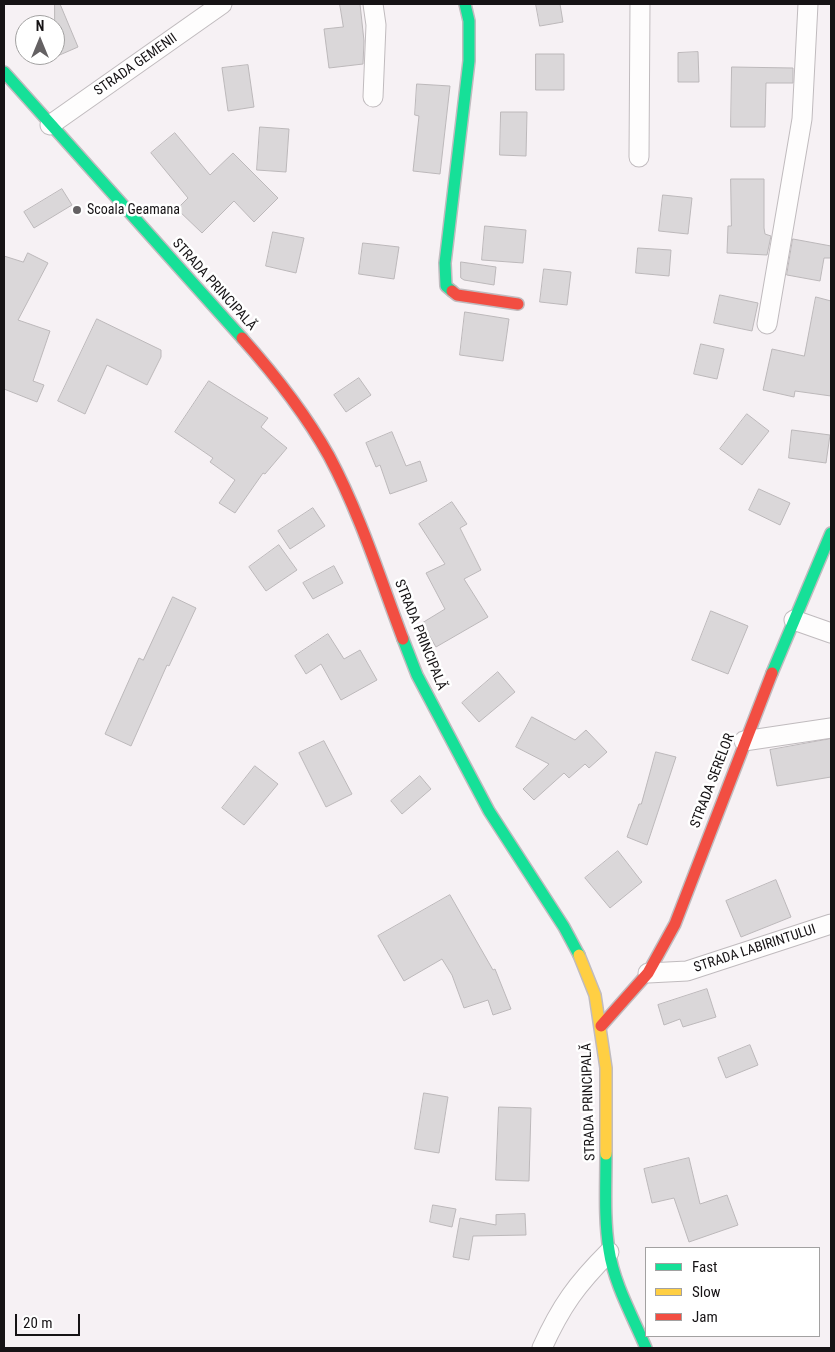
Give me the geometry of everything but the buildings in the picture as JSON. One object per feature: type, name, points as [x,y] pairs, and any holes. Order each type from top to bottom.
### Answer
[{"type":"main road","points":[[465,4],[469,21],[469,61],[445,263],[446,286],[457,295],[518,304]]},
{"type":"main road","name":"STRADA PRINCIPALĂ","points":[[7,84],[50,126],[283,384],[329,456],[355,511],[417,675],[489,811],[564,927],[580,956],[595,995],[606,1068],[606,1214],[610,1252],[617,1280],[646,1348]]},
{"type":"main road","name":"STRADA SERELOR","points":[[601,1026],[648,973],[675,924],[744,741],[812,574],[831,533]]},
{"type":"street","name":"STRADA GEMENII","points":[[50,126],[222,4]]},
{"type":"street","points":[[373,4],[376,25],[373,97]]},
{"type":"street","points":[[639,158],[640,4]]},
{"type":"street","points":[[767,324],[802,119],[808,4]]},
{"type":"street","points":[[794,620],[831,633]]},
{"type":"street","points":[[744,741],[831,728]]},
{"type":"street","name":"STRADA LABIRINTULUI","points":[[648,973],[686,971],[831,924]]},
{"type":"street","points":[[542,1348],[557,1314],[579,1282],[610,1252]]},
{"type":"traffic: fast","points":[[452,291],[446,286],[445,263],[469,61],[469,21],[465,4]]},
{"type":"traffic: fast","points":[[4,72],[242,338]]},
{"type":"traffic: fast","points":[[772,673],[831,533]]},
{"type":"traffic: fast","points":[[403,639],[417,675],[489,811],[564,927],[579,955]]},
{"type":"traffic: fast","points":[[606,1154],[606,1226],[611,1263],[619,1288],[646,1348]]},
{"type":"traffic: slow","points":[[579,955],[595,995],[606,1068],[606,1154]]},
{"type":"traffic: jam","points":[[452,291],[457,295],[518,304]]},
{"type":"traffic: jam","points":[[242,338],[289,395],[329,456],[360,523],[403,639]]},
{"type":"traffic: jam","points":[[601,1026],[648,973],[675,924],[772,673]]},
{"type":"place","name":"Scoala Geamana","points":[[77,210]]}]
